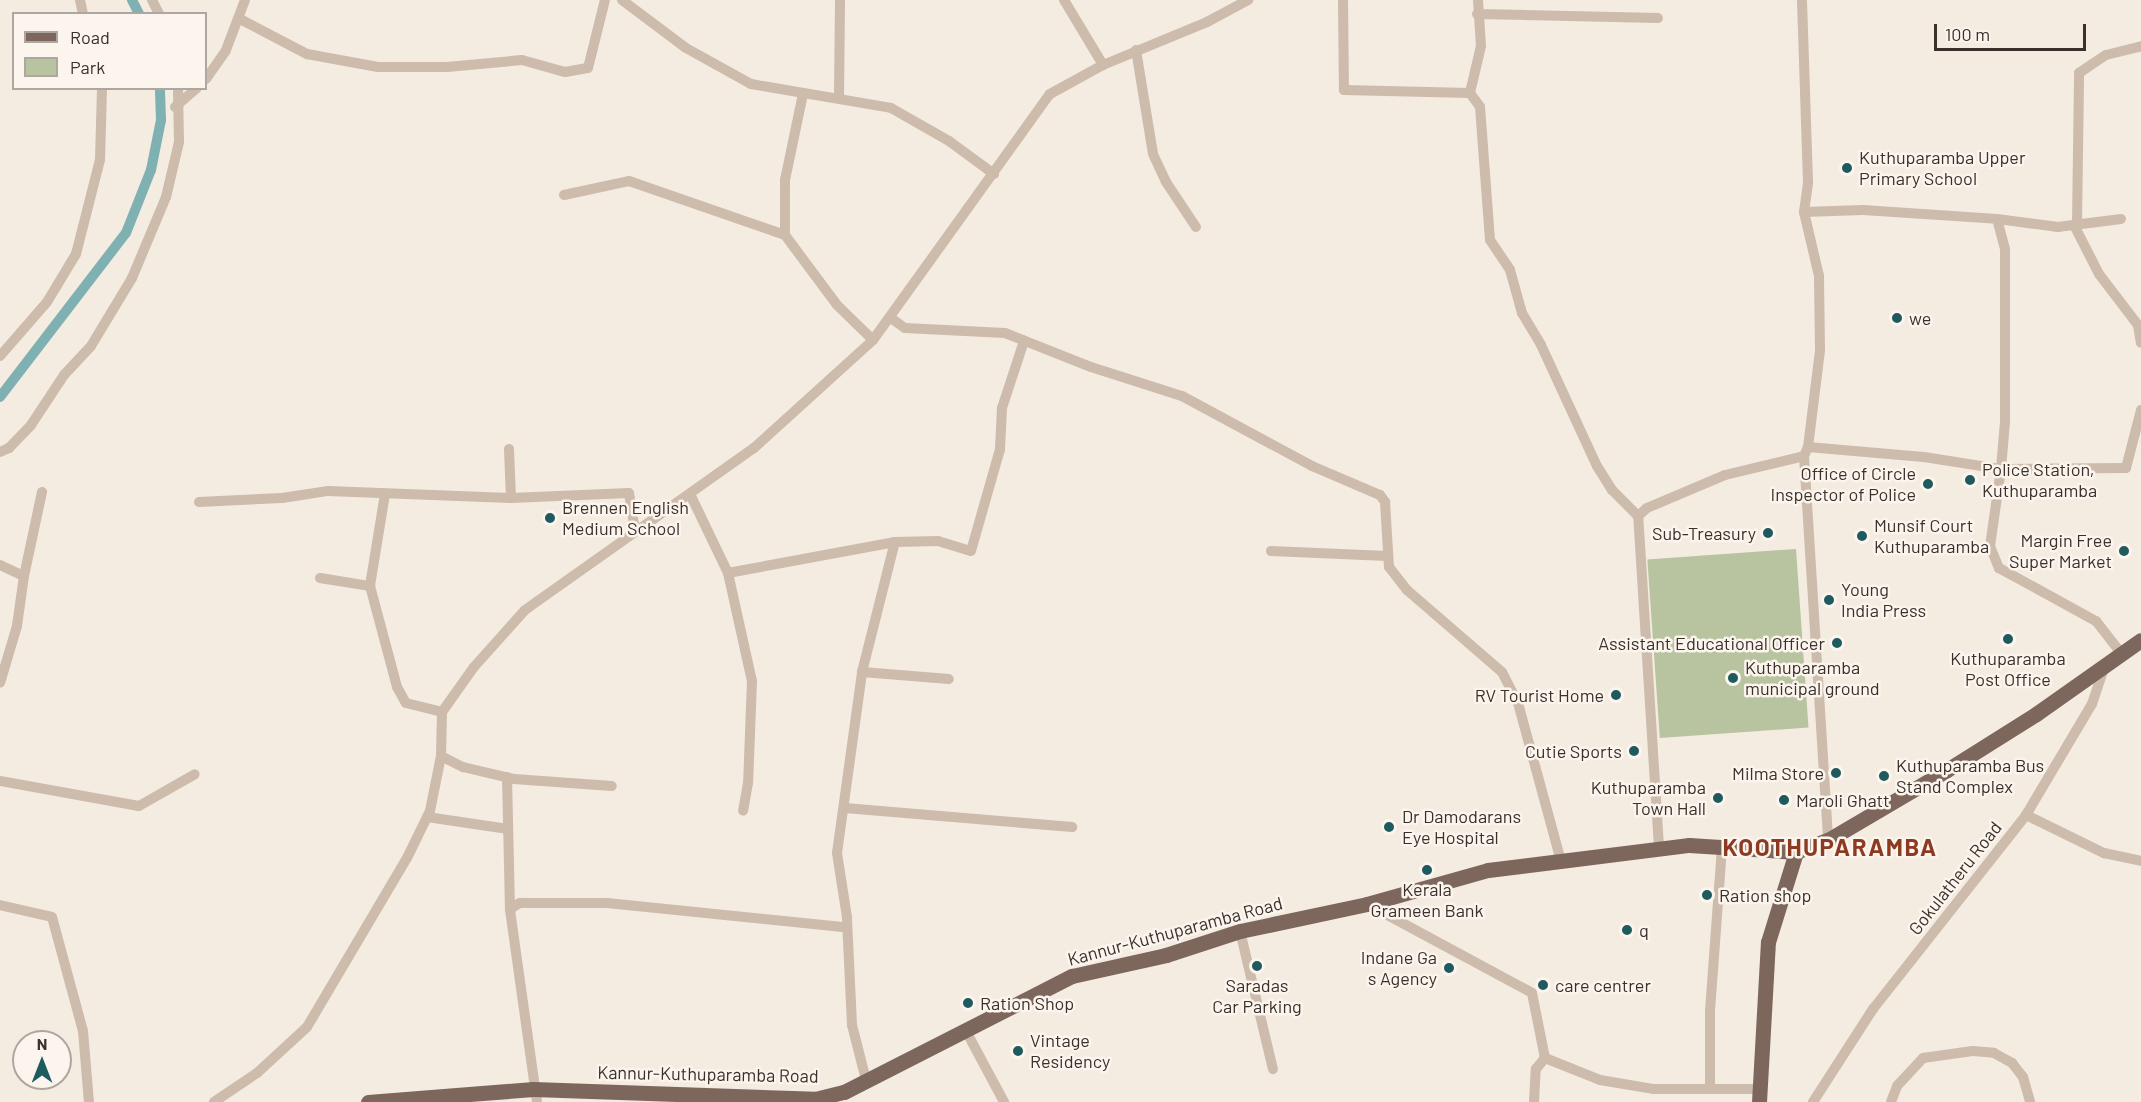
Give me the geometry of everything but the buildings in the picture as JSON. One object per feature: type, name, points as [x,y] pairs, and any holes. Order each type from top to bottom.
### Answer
[{"type":"main road","points":[[1759,1096],[1768,942],[1796,852],[1828,840],[2036,714],[2141,640]]},
{"type":"main road","name":"Kannur-Kuthuparamba Road","points":[[368,1102],[535,1096],[815,1100],[844,1092],[1072,976],[1166,955],[1240,931],[1367,904],[1488,870],[1659,847],[1796,852]]},
{"type":"street","points":[[207,78],[226,50],[240,19],[245,0]]},
{"type":"street","points":[[240,19],[307,54],[378,67],[447,67],[522,60],[565,72],[588,68],[605,0]]},
{"type":"street","points":[[622,0],[717,67],[751,84],[839,97],[891,108],[949,141],[994,174]]},
{"type":"street","points":[[839,97],[840,0]]},
{"type":"street","points":[[1064,0],[1103,65]]},
{"type":"street","points":[[214,1102],[257,1073],[307,1027],[427,817],[441,756],[442,712],[474,667],[525,610],[753,448],[873,340],[1050,94],[1103,65],[1206,22],[1248,0]]},
{"type":"street","points":[[1343,0],[1344,90],[1470,93]]},
{"type":"street","points":[[1478,0],[1477,14],[1481,46],[1470,93],[1480,107],[1490,240],[1510,270],[1522,313],[1541,345],[1598,466],[1612,490],[1638,516],[1659,847]]},
{"type":"street","points":[[1802,0],[1808,183],[1804,212],[1819,276],[1820,350],[1806,452],[1828,840]]},
{"type":"street","points":[[1477,14],[1658,18]]},
{"type":"street","points":[[2141,46],[2106,55],[2079,73],[2076,224],[2099,274],[2138,325],[2141,343]]},
{"type":"street","points":[[1136,50],[1153,153],[1166,183],[1196,226]]},
{"type":"street","points":[[0,356],[47,302],[76,254],[100,160],[102,90]]},
{"type":"street","points":[[0,458],[4,450],[31,425],[64,375],[91,346],[132,278],[166,196],[178,142],[175,107],[178,90]]},
{"type":"street","points":[[175,107],[195,90]]},
{"type":"street","points":[[785,235],[785,180],[803,93]]},
{"type":"street","points":[[564,195],[629,181],[785,235],[837,305],[873,340]]},
{"type":"street","points":[[1804,212],[1863,210],[2076,224],[2121,219]]},
{"type":"street","points":[[1997,219],[2005,249],[2006,422],[1990,546],[1999,568],[2096,621],[2121,653]]},
{"type":"street","points":[[891,318],[905,328],[997,332],[1182,396],[1312,466],[1368,486],[1385,502],[1389,567],[1407,590],[1502,672],[1518,703],[1561,861]]},
{"type":"street","points":[[728,573],[895,542],[938,541],[971,551],[1000,449],[1002,408],[1024,341]]},
{"type":"street","points":[[1638,516],[1647,508],[1725,475],[1806,452],[1900,454],[2001,469],[2126,468],[2141,410]]},
{"type":"street","points":[[509,449],[511,498]]},
{"type":"street","points":[[199,502],[282,498],[328,491],[511,498],[628,493],[635,530]]},
{"type":"street","points":[[0,683],[17,626],[24,576],[42,492]]},
{"type":"street","points":[[385,494],[370,586],[397,687],[406,703],[442,712]]},
{"type":"street","points":[[690,494],[728,573],[752,681],[748,783],[743,811]]},
{"type":"street","points":[[866,1080],[852,1025],[837,853],[862,672],[895,542]]},
{"type":"street","points":[[1271,551],[1387,556]]},
{"type":"street","points":[[0,565],[24,576]]},
{"type":"street","points":[[320,578],[370,586]]},
{"type":"street","name":"Gokulatheru Road","points":[[1813,1102],[1873,1009],[2026,815],[2092,704],[2105,664]]},
{"type":"street","points":[[862,672],[949,679]]},
{"type":"street","points":[[441,756],[463,767],[507,777],[612,786]]},
{"type":"street","points":[[0,781],[139,806],[195,774]]},
{"type":"street","points":[[507,777],[510,909],[535,1096]]},
{"type":"street","points":[[845,808],[1072,827]]},
{"type":"street","points":[[2026,815],[2104,853],[2141,861]]},
{"type":"street","points":[[427,817],[508,829]]},
{"type":"street","points":[[1710,1089],[1710,1011],[1722,849]]},
{"type":"street","points":[[510,909],[520,903],[571,901],[845,927]]},
{"type":"street","points":[[1367,904],[1532,993],[1545,1058]]},
{"type":"street","points":[[0,905],[52,917],[83,1031],[89,1102]]},
{"type":"street","points":[[1240,931],[1273,1069]]},
{"type":"street","points":[[966,1031],[1004,1102]]},
{"type":"street","points":[[1891,1102],[1897,1086],[1923,1058],[1973,1051],[1994,1053],[2012,1063],[2023,1077],[2030,1102]]},
{"type":"street","points":[[1545,1058],[1600,1080],[1654,1089],[1710,1089],[1759,1096]]},
{"type":"street","points":[[1534,1102],[1536,1069],[1545,1058]]},
{"type":"green space","name":"Kuthuparamba municipal ground","points":[[1796,549],[1808,728],[1660,738],[1647,559]]},
{"type":"waterway","points":[[132,0],[138,12]]},
{"type":"waterway","points":[[0,397],[126,233],[151,170],[161,120],[160,90]]},
{"type":"place","name":"Kuthuparamba Upper Primary School","points":[[1847,168]]},
{"type":"place","name":"we","points":[[1897,318]]},
{"type":"place","name":"Police Station, Kuthuparamba","points":[[1970,480]]},
{"type":"place","name":"Office of Circle Inspector of Police","points":[[1928,484]]},
{"type":"place","name":"Brennen English Medium School","points":[[550,518]]},
{"type":"place","name":"Sub-Treasury","points":[[1768,533]]},
{"type":"place","name":"Munsif Court Kuthuparamba","points":[[1862,536]]},
{"type":"place","name":"Margin Free Super Market","points":[[2124,551]]},
{"type":"place","name":"Young India Press","points":[[1829,600]]},
{"type":"place","name":"Kuthuparamba Post Office","points":[[2008,639]]},
{"type":"place","name":"Assistant Educational Officer","points":[[1837,643]]},
{"type":"place","name":"Kuthuparamba municipal ground","points":[[1733,678]]},
{"type":"place","name":"RV Tourist Home","points":[[1616,695]]},
{"type":"place","name":"Cutie Sports","points":[[1634,751]]},
{"type":"place","name":"Milma Store","points":[[1836,773]]},
{"type":"place","name":"Kuthuparamba Bus Stand Complex","points":[[1884,776]]},
{"type":"place","name":"Kuthuparamba Town Hall","points":[[1718,798]]},
{"type":"place","name":"Maroli Ghatt","points":[[1784,800]]},
{"type":"place","name":"Dr Damodarans Eye Hospital","points":[[1389,827]]},
{"type":"place","name":"Kerala Grameen Bank","points":[[1427,870]]},
{"type":"place","name":"Ration shop","points":[[1707,895]]},
{"type":"place","name":"q","points":[[1627,930]]},
{"type":"place","name":"Saradas Car Parking","points":[[1257,966]]},
{"type":"place","name":"Indane Ga s Agency","points":[[1449,968]]},
{"type":"place","name":"care centrer","points":[[1543,985]]},
{"type":"place","name":"Ration Shop","points":[[968,1003]]},
{"type":"place","name":"Vintage Residency","points":[[1018,1051]]},
{"type":"district","name":"KOOTHUPARAMBA","points":[[1830,847]]}]
